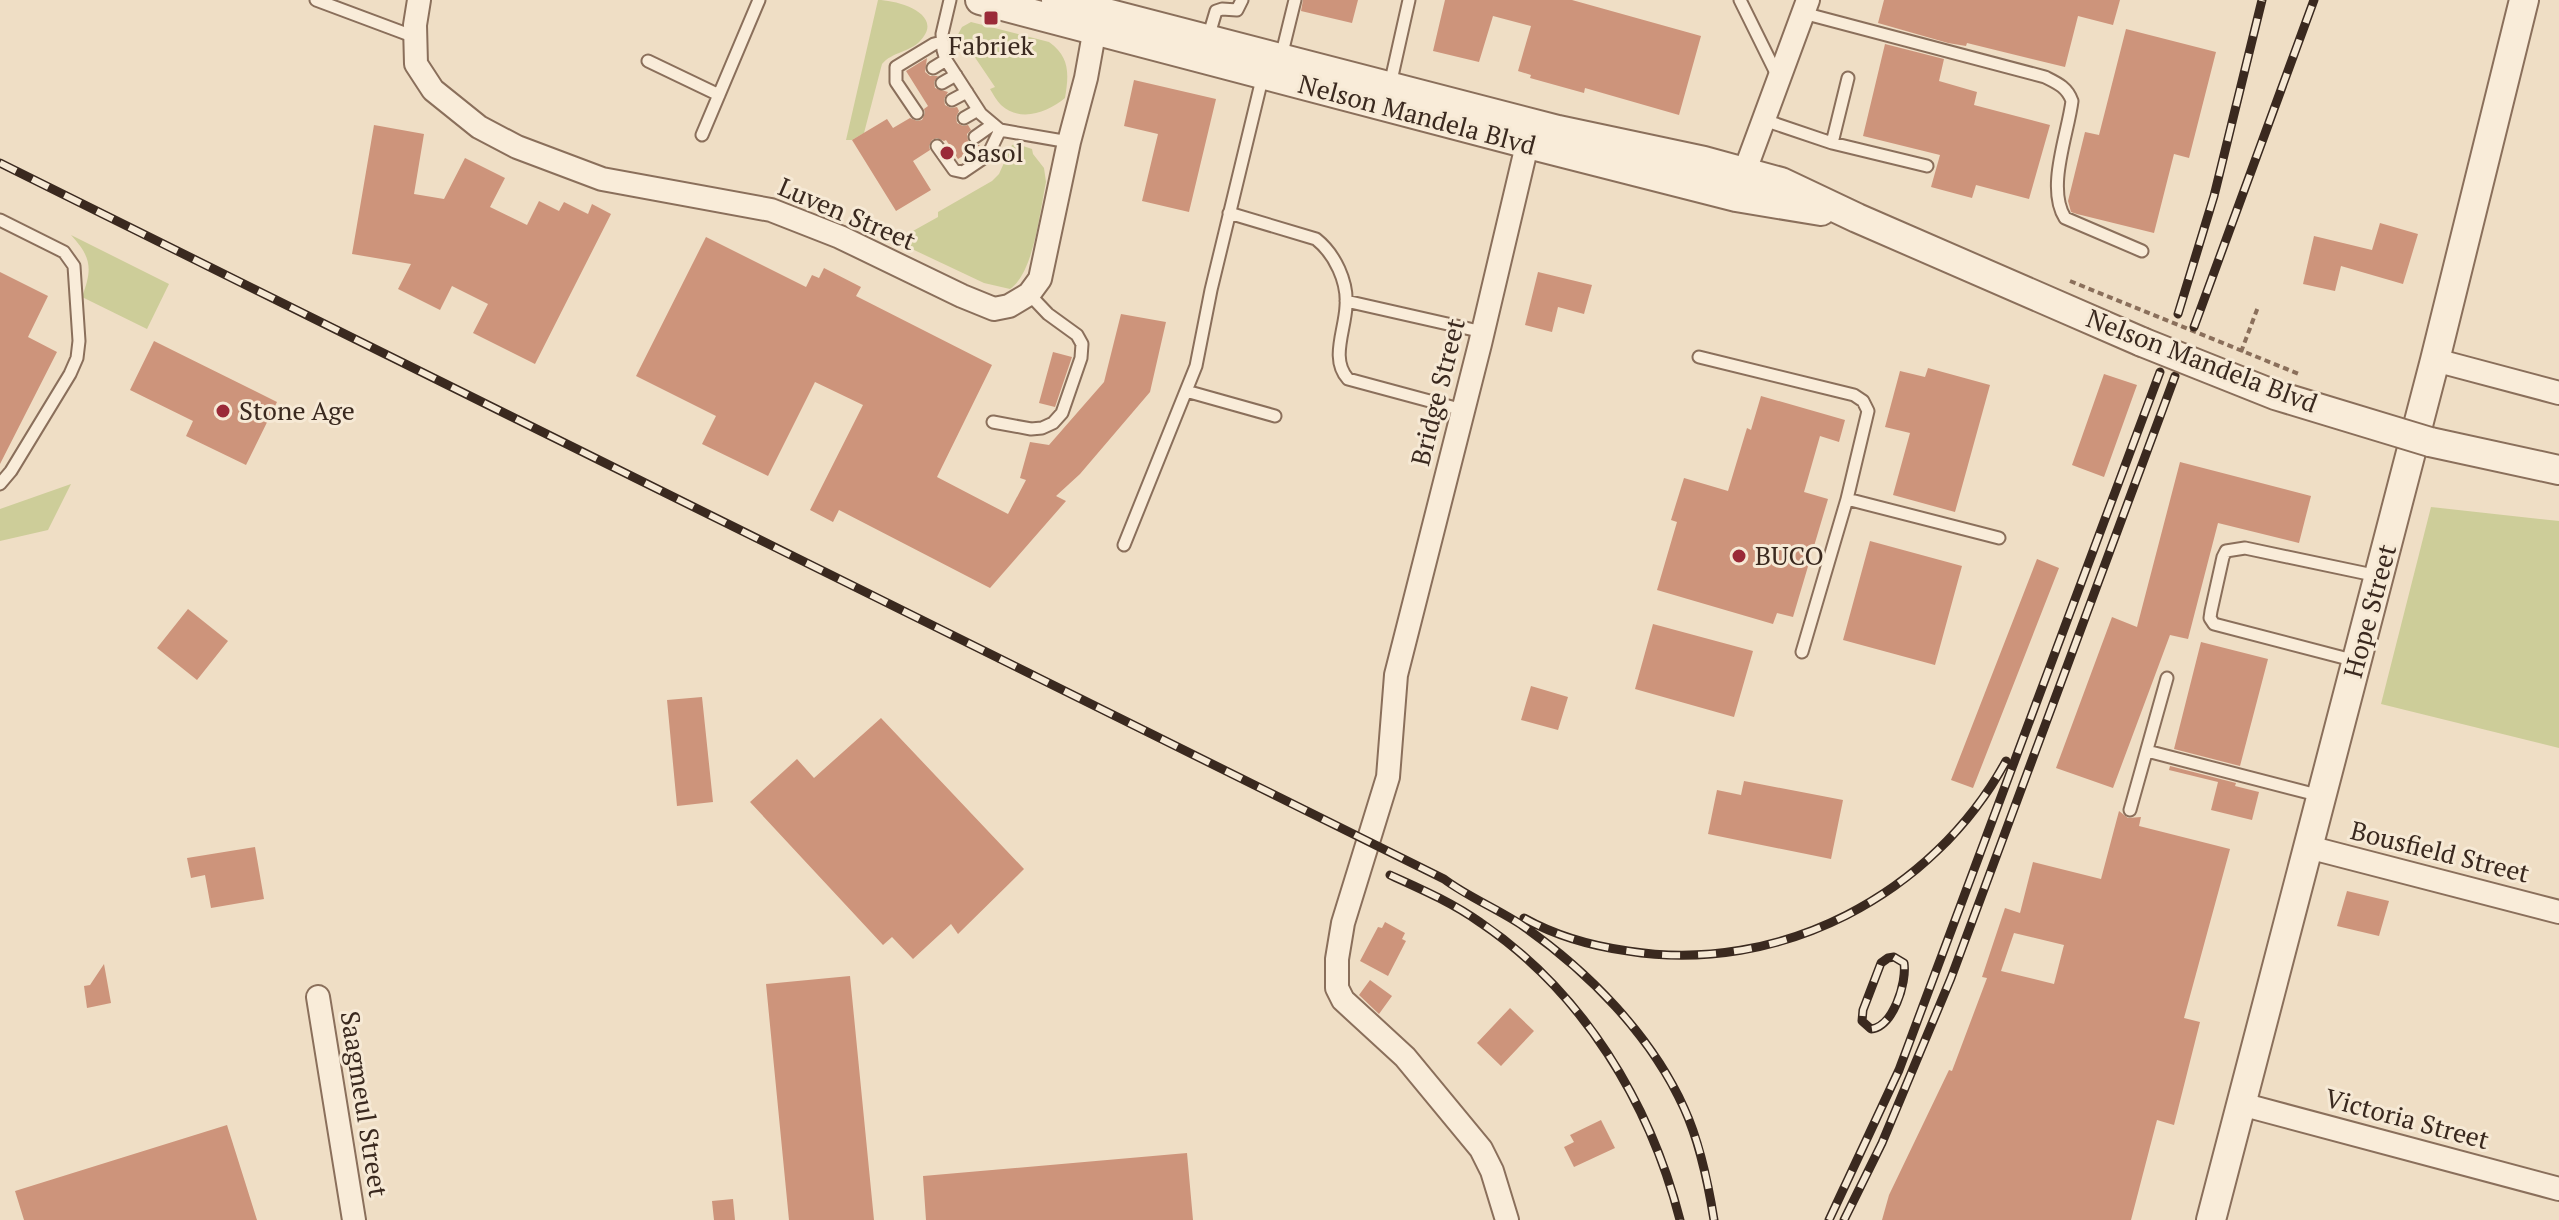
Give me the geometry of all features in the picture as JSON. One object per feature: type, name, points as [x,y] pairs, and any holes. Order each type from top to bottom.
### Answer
[{"type":"street","name":"Luven Street","points":[[419,0],[416,64],[433,90],[479,127],[517,147],[602,179],[771,210],[840,237],[994,309],[1009,306],[1029,294]]},
{"type":"street","name":"Nelson Mandela Blvd","points":[[980,0],[1098,14],[1208,38],[1272,66],[1390,86],[1530,134]]},
{"type":"street","name":"Nelson Mandela Blvd","points":[[1056,0],[1272,66],[1530,134],[1740,184],[1866,222],[2142,342],[2275,395],[2430,442],[2559,470]]},
{"type":"street","name":"Hope Street","points":[[2211,1220],[2435,360],[2524,0]]},
{"type":"street","points":[[1740,184],[1806,6]]},
{"type":"street","points":[[1029,294],[1040,279],[1098,14]]},
{"type":"street","name":"Bridge Street","points":[[1507,1220],[1496,1180],[1481,1149],[1405,1057],[1350,1008],[1337,988],[1336,972],[1343,923],[1388,777],[1396,675],[1530,134]]},
{"type":"street","points":[[2435,360],[2559,393]]},
{"type":"street","name":"Bousfield Street","points":[[2308,847],[2559,912]]},
{"type":"street","name":"Saagmeul Street","points":[[318,997],[354,1220]]},
{"type":"street","name":"Victoria Street","points":[[2241,1104],[2559,1189]]},
{"type":"lane","points":[[316,0],[415,37]]},
{"type":"lane","points":[[702,135],[759,0]]},
{"type":"lane","points":[[950,0],[942,34],[946,60],[978,110],[996,128]]},
{"type":"lane","points":[[1208,38],[1216,11],[1237,10],[1242,0]]},
{"type":"lane","points":[[1124,545],[1196,366],[1229,213],[1294,0]]},
{"type":"lane","points":[[1390,86],[1409,0]]},
{"type":"lane","points":[[1740,0],[1779,80]]},
{"type":"lane","points":[[1806,6],[2060,84],[2072,101],[2060,165],[2059,209],[2065,218],[2142,251]]},
{"type":"lane","points":[[921,96],[913,108],[896,82],[896,67],[942,42]]},
{"type":"lane","points":[[933,68],[946,60]]},
{"type":"lane","points":[[648,61],[719,95]]},
{"type":"lane","points":[[942,83],[956,75]]},
{"type":"lane","points":[[1832,143],[1848,78]]},
{"type":"lane","points":[[900,87],[912,80]]},
{"type":"lane","points":[[952,100],[967,92]]},
{"type":"lane","points":[[964,118],[978,110]]},
{"type":"lane","points":[[1764,120],[1832,143],[1927,166]]},
{"type":"lane","points":[[975,137],[996,128],[1069,142]]},
{"type":"lane","points":[[944,150],[954,170],[963,172],[988,155],[996,128]]},
{"type":"lane","points":[[1229,213],[1316,239],[1327,248],[1338,268],[1346,301],[1338,359],[1348,379],[1463,410]]},
{"type":"lane","points":[[0,220],[64,252],[74,266],[79,341],[77,358],[70,374],[0,484]]},
{"type":"lane","points":[[993,422],[1031,429],[1053,423],[1062,413],[1081,358],[1082,344],[1077,335],[1048,314],[1029,294]]},
{"type":"lane","points":[[1346,301],[1483,332]]},
{"type":"lane","points":[[1699,357],[1854,395],[1863,401],[1868,411],[1847,499],[1802,652]]},
{"type":"lane","points":[[1186,391],[1275,416]]},
{"type":"lane","points":[[1847,499],[1999,538]]},
{"type":"lane","points":[[2357,661],[2214,624],[2210,618],[2223,557],[2226,551],[2245,548],[2379,577]]},
{"type":"lane","points":[[2130,810],[2167,678]]},
{"type":"lane","points":[[2147,751],[2321,797]]},
{"type":"path","points":[[2058,276],[2307,377]]},
{"type":"path","points":[[2241,352],[2258,307]]},
{"type":"green space","points":[[878,0],[916,10],[927,23],[926,31],[916,45],[882,64],[864,133],[846,140]]},
{"type":"green space","points":[[971,22],[1049,42],[1061,54],[1066,67],[1065,98],[1051,108],[1034,114],[1017,113],[1001,105],[990,89],[995,87],[974,56],[968,58],[955,40],[962,27]]},
{"type":"green space","points":[[1012,145],[1032,149],[1044,168],[1046,182],[1030,255],[1018,281],[1010,289],[984,283],[895,241],[992,181],[999,174]]},
{"type":"green space","points":[[71,235],[169,284],[147,329],[82,297],[88,278],[88,263],[83,250]]},
{"type":"green space","points":[[71,484],[48,530],[0,541],[0,509]]},
{"type":"green space","points":[[2431,507],[2559,521],[2559,748],[2381,704]]},
{"type":"building","points":[[1303,0],[1358,0],[1352,23],[1301,11]]},
{"type":"building","points":[[1445,0],[1572,0],[1701,36],[1679,115],[1585,88],[1584,93],[1530,78],[1531,75],[1518,71],[1531,26],[1493,16],[1479,62],[1433,51]]},
{"type":"building","points":[[1884,0],[2120,0],[2113,25],[2078,16],[2065,67],[1967,43],[1966,46],[1948,43],[1878,23]]},
{"type":"building","points":[[2126,29],[2216,52],[2189,158],[2174,154],[2154,233],[2071,212],[2068,201],[2085,132],[2099,135]]},
{"type":"building","points":[[1885,44],[1944,59],[1939,81],[1977,92],[1974,105],[2050,125],[2029,199],[1976,185],[1972,198],[1931,187],[1940,155],[1863,136]]},
{"type":"building","points":[[927,58],[925,72],[938,76],[934,82],[935,88],[948,92],[945,105],[957,107],[957,123],[968,125],[971,130],[967,134],[968,141],[972,145],[980,145],[958,159],[946,140],[932,140],[930,150],[913,161],[931,190],[896,211],[852,140],[887,119],[893,128],[910,118],[922,120],[924,109],[928,106],[906,71]]},
{"type":"building","points":[[1134,80],[1216,99],[1189,212],[1142,201],[1158,134],[1124,126]]},
{"type":"building","points":[[374,125],[424,134],[414,194],[444,199],[465,158],[505,178],[490,207],[527,225],[539,201],[559,211],[564,202],[588,214],[592,204],[611,214],[535,364],[473,333],[488,304],[452,286],[440,310],[398,289],[411,264],[352,254]]},
{"type":"building","points":[[2380,223],[2418,234],[2403,284],[2341,266],[2335,291],[2303,284],[2314,236],[2372,250]]},
{"type":"building","points":[[706,237],[806,287],[812,275],[819,278],[824,268],[861,287],[856,296],[992,365],[937,477],[1008,514],[1026,480],[1020,478],[1030,442],[1049,445],[1104,382],[1121,314],[1166,322],[1150,392],[1080,474],[1056,496],[1066,501],[990,588],[839,510],[833,522],[810,510],[863,405],[815,382],[768,476],[702,444],[716,416],[636,376]]},
{"type":"building","points":[[0,272],[48,296],[28,337],[57,352],[0,464]]},
{"type":"building","points":[[1538,272],[1592,285],[1584,314],[1558,307],[1552,332],[1525,325]]},
{"type":"building","name":"Stone Age","points":[[154,341],[277,402],[246,465],[186,436],[193,421],[130,390]]},
{"type":"building","points":[[1053,352],[1072,357],[1055,407],[1039,403]]},
{"type":"building","points":[[1928,368],[1990,385],[1955,512],[1893,495],[1910,433],[1885,427],[1900,371],[1925,377]]},
{"type":"building","points":[[2104,374],[2137,385],[2104,477],[2072,465]]},
{"type":"building","name":"BUCO","points":[[1761,396],[1845,420],[1839,442],[1820,436],[1804,492],[1828,499],[1793,617],[1777,613],[1773,624],[1657,590],[1677,522],[1671,520],[1684,478],[1728,491],[1747,428],[1751,430]]},
{"type":"building","points":[[2180,462],[2311,496],[2299,543],[2218,523],[2188,639],[2170,635],[2113,788],[2056,768],[2112,617],[2137,627]]},
{"type":"building","points":[[1870,541],[1962,566],[1935,665],[1843,640]]},
{"type":"building","points":[[2037,559],[2059,568],[1973,788],[1951,780]]},
{"type":"building","points":[[188,609],[228,641],[197,680],[157,648]]},
{"type":"building","points":[[1653,624],[1753,651],[1734,717],[1635,689]]},
{"type":"building","points":[[2201,642],[2268,659],[2240,766],[2174,749]]},
{"type":"building","points":[[1531,686],[1568,697],[1558,730],[1521,720]]},
{"type":"building","points":[[702,697],[713,802],[677,806],[667,700]]},
{"type":"building","points":[[881,718],[1024,869],[958,934],[951,924],[913,959],[892,937],[883,945],[750,802],[797,759],[814,778]]},
{"type":"building","points":[[2170,766],[2259,792],[2252,820],[2211,810],[2218,782],[2169,770]]},
{"type":"building","points":[[1744,781],[1843,800],[1831,859],[1708,834],[1717,790],[1741,795]]},
{"type":"building","points":[[2119,811],[2128,818],[2141,817],[2139,826],[2230,849],[2184,1018],[2200,1022],[2174,1125],[2157,1120],[2131,1220],[1882,1220],[1889,1195],[1949,1070],[1952,1071],[1987,978],[1982,977],[2005,908],[2020,913],[2033,862],[2101,879]],"holes":[[[2014,933],[2064,945],[2054,984],[2001,971]]]},
{"type":"building","points":[[255,847],[264,899],[211,908],[205,875],[191,878],[187,858]]},
{"type":"building","points":[[2347,891],[2389,901],[2379,936],[2337,926]]},
{"type":"building","points":[[1385,922],[1405,933],[1402,939],[1406,941],[1388,976],[1360,961],[1378,927],[1382,928]]},
{"type":"building","points":[[104,964],[111,1003],[87,1008],[84,986],[90,985]]},
{"type":"building","points":[[850,976],[874,1220],[789,1220],[766,984]]},
{"type":"building","points":[[1370,980],[1392,996],[1379,1014],[1359,995]]},
{"type":"building","points":[[1510,1008],[1534,1031],[1501,1066],[1477,1043]]},
{"type":"building","points":[[1601,1120],[1615,1148],[1574,1167],[1564,1147],[1574,1142],[1570,1135]]},
{"type":"building","points":[[227,1125],[257,1220],[24,1220],[15,1191]]},
{"type":"building","points":[[1187,1153],[1193,1220],[926,1220],[923,1176]]},
{"type":"building","points":[[733,1199],[735,1220],[714,1220],[712,1201]]},
{"type":"railway","points":[[2178,314],[2214,196],[2262,0]]},
{"type":"railway","points":[[2194,327],[2314,0]]},
{"type":"railway","points":[[0,163],[1444,879],[1513,920],[1594,984],[1616,1006],[1654,1055],[1684,1108],[1695,1135],[1714,1220]]},
{"type":"railway","points":[[1829,1220],[1899,1070],[2160,372]]},
{"type":"railway","points":[[1844,1220],[1882,1143],[1951,978],[2175,376]]},
{"type":"railway","points":[[1524,918],[1561,935],[1601,946],[1685,955],[1740,950],[1795,937],[1846,915],[1894,886],[1937,851],[1975,809],[2006,761]]},
{"type":"railway","points":[[1390,875],[1481,923],[1518,951],[1581,1016],[1608,1054],[1651,1134],[1680,1220]]},
{"type":"railway","points":[[1894,957],[1904,963],[1901,992],[1886,1021],[1871,1029],[1862,1021],[1863,1010],[1881,963],[1894,957]]},
{"type":"place","name":"Fabriek","points":[[991,18]]},
{"type":"place","name":"Sasol","points":[[947,153]]},
{"type":"place","name":"Stone Age","points":[[223,411]]},
{"type":"place","name":"BUCO","points":[[1739,556]]}]
